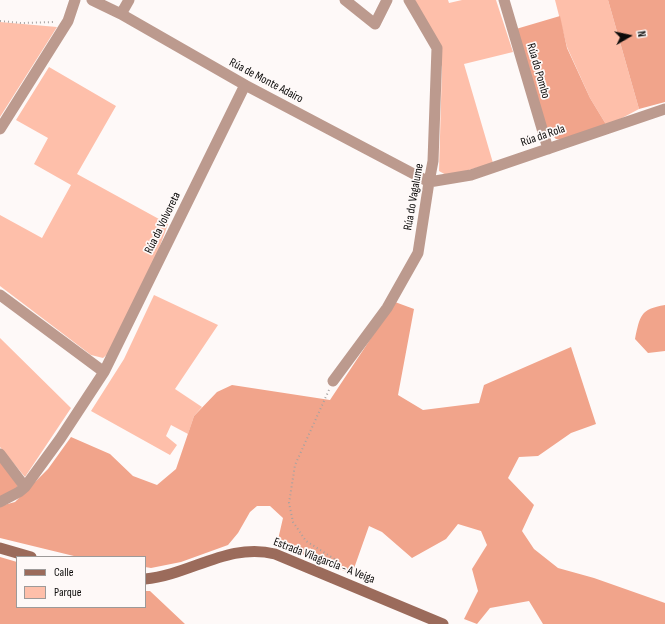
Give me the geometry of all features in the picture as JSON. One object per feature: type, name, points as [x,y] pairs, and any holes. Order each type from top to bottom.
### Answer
[{"type":"main road","points":[[0,548],[28,556]]},
{"type":"main road","name":"Estrada Vilagarcía - A Veiga","points":[[146,579],[167,575],[235,553],[263,550],[443,624]]},
{"type":"street","points":[[0,129],[68,21],[76,0]]},
{"type":"street","name":"Rúa de Monte Adairo","points":[[92,0],[121,14],[245,85],[429,182]]},
{"type":"street","points":[[121,14],[129,0]]},
{"type":"street","points":[[345,0],[375,24],[387,0]]},
{"type":"street","name":"Rúa do Vagalume","points":[[333,382],[387,308],[418,253],[433,161],[437,48],[408,0]]},
{"type":"street","name":"Rúa do Pombo","points":[[504,0],[548,149]]},
{"type":"street","name":"Rúa da Volvoreta","points":[[0,502],[19,492],[25,487],[60,439],[104,372],[245,85]]},
{"type":"street","name":"Rúa da Rola","points":[[429,182],[471,175],[665,109]]},
{"type":"street","points":[[0,295],[104,372]]},
{"type":"street","points":[[0,454],[25,487]]},
{"type":"path","points":[[0,22],[21,23],[68,21]]},
{"type":"path","points":[[333,382],[295,465],[290,503],[293,522],[306,541],[336,560],[348,584]]},
{"type":"green space","points":[[415,0],[448,0],[449,3],[462,0],[496,0],[513,52],[464,64],[493,163],[448,176],[439,171],[442,67]]},
{"type":"green space","points":[[555,0],[608,0],[639,109],[607,126],[590,98],[567,47]]},
{"type":"green space","points":[[0,22],[57,27],[0,117]]},
{"type":"green space","points":[[49,67],[116,106],[77,174],[168,224],[157,254],[110,352],[103,358],[91,355],[0,286],[0,215],[42,238],[71,185],[34,164],[48,138],[16,120]]},
{"type":"green space","points":[[154,295],[218,325],[175,389],[202,407],[194,416],[188,434],[171,425],[166,436],[177,445],[170,455],[91,411],[124,359]]},
{"type":"green space","points":[[0,338],[71,408],[25,477],[0,447]]},
{"type":"shaded area","points":[[608,0],[665,0],[665,102],[639,109]]},
{"type":"shaded area","points":[[560,16],[567,48],[590,98],[607,126],[564,140],[556,139],[545,128],[516,29]]},
{"type":"shaded area","points":[[395,302],[414,309],[398,395],[423,410],[479,403],[484,385],[571,347],[596,424],[571,433],[538,456],[519,457],[508,478],[534,505],[522,531],[534,549],[558,568],[594,578],[665,603],[665,624],[543,624],[529,601],[490,608],[477,624],[464,619],[478,591],[472,569],[487,545],[481,531],[458,524],[446,539],[412,558],[382,532],[369,526],[352,574],[277,544],[283,518],[270,506],[257,506],[250,512],[238,533],[228,545],[181,562],[151,568],[146,567],[146,556],[74,556],[0,538],[0,506],[15,502],[48,469],[71,437],[110,454],[133,476],[157,485],[176,469],[194,416],[217,392],[232,385],[330,400]]},
{"type":"shaded area","points":[[665,305],[665,351],[648,353],[635,339],[640,319],[646,311]]},
{"type":"shaded area","points":[[0,461],[18,486],[12,492],[0,497]]},
{"type":"shaded area","points":[[0,557],[16,562],[16,608],[146,608],[146,591],[150,591],[185,624],[0,624]]}]
